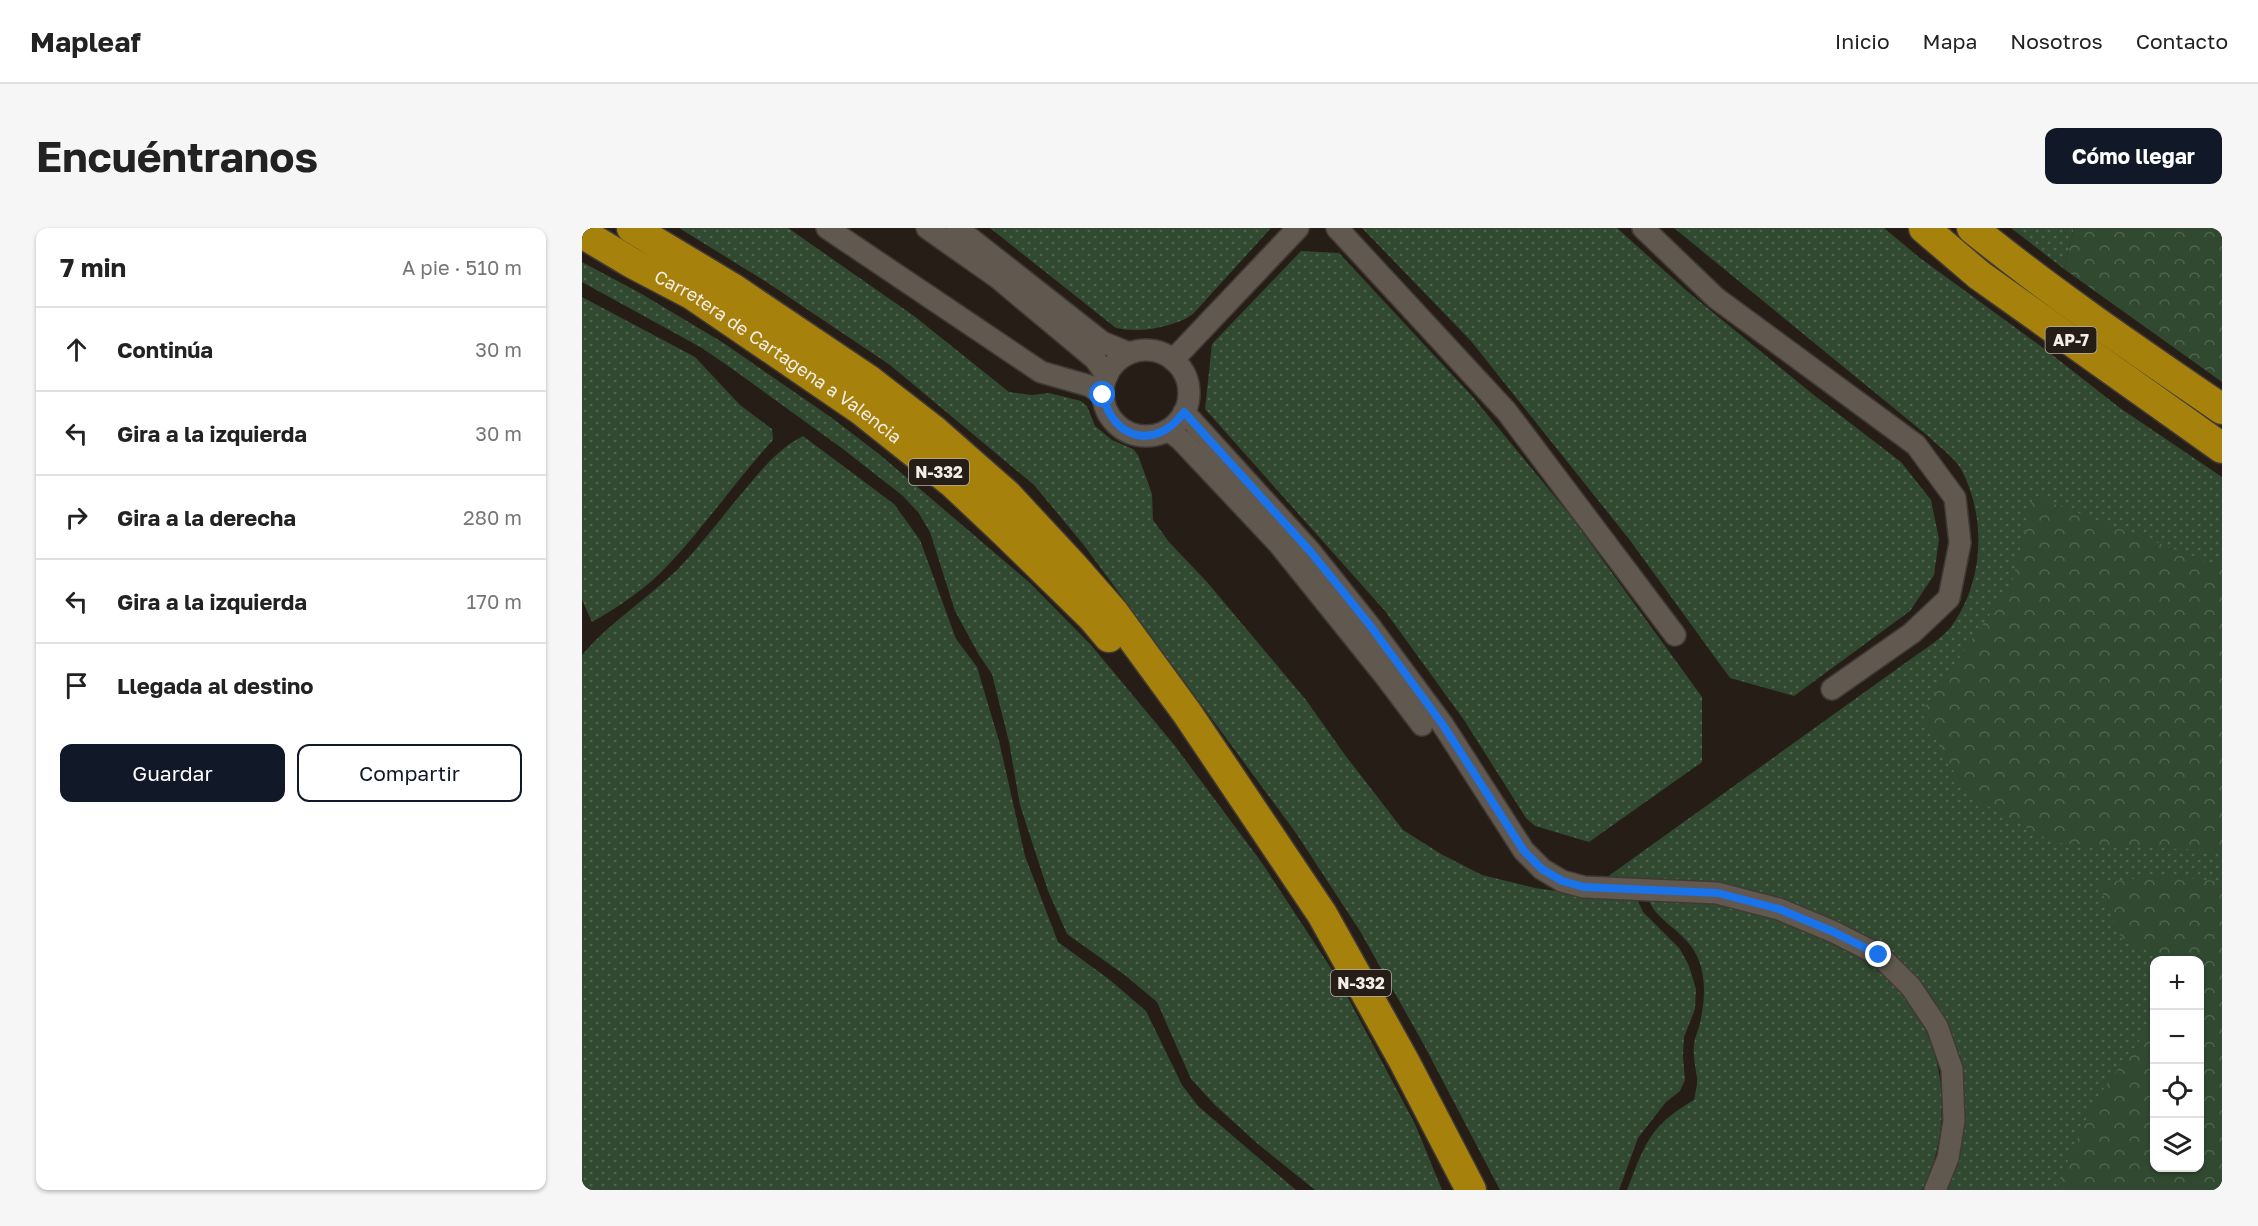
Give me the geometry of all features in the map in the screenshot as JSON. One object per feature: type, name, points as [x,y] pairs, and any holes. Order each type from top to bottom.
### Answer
[{"type":"highway","name":"Carretera de Cartagena a Valencia","points":[[632,228],[732,288],[870,381],[932,429],[1007,495],[1114,613],[1322,914],[1404,1061],[1471,1190]]},
{"type":"highway","name":"AP-7","points":[[1924,228],[1979,274],[2222,448]]},
{"type":"highway","name":"AP-7","points":[[1972,228],[2017,264],[2222,410]]},
{"type":"highway","name":"Carretera de Cartagena a Valencia","points":[[582,233],[632,263],[693,295],[860,409],[911,449],[1005,532],[1092,618],[1235,785]]},
{"type":"highway","points":[[582,249],[751,345],[806,373]]},
{"type":"lane","points":[[827,228],[1041,372],[1090,386],[1105,385]]},
{"type":"lane","points":[[927,228],[998,278],[1095,358],[1105,385],[1106,408],[1112,420],[1122,429],[1134,435],[1148,436],[1168,430],[1176,424],[1184,412],[1188,399],[1188,384],[1183,371],[1173,360],[1152,351],[1140,350],[1120,359],[1105,385]]},
{"type":"lane","points":[[957,228],[1102,342],[1129,354]]},
{"type":"lane","points":[[1173,360],[1298,228]]},
{"type":"lane","points":[[1337,228],[1507,412],[1675,635]]},
{"type":"lane","points":[[1643,228],[1716,298],[1916,445],[1955,498],[1960,543],[1949,598],[1912,633],[1832,689]]},
{"type":"lane","points":[[1184,412],[1310,551],[1369,624],[1443,725],[1524,851],[1542,869],[1562,881],[1584,887],[1718,893],[1779,909],[1834,932],[1879,955],[1911,987],[1937,1026],[1952,1069],[1954,1121],[1947,1158],[1935,1190]]},
{"type":"lane","points":[[1168,430],[1181,440],[1278,543],[1422,725]]},
{"type":"green space","points":[[679,228],[788,228],[914,316],[1009,392],[1032,395],[1049,393],[1081,401],[1087,406],[1095,426],[1112,440],[1133,449],[1138,455],[1152,494],[1153,520],[1169,542],[1207,582],[1306,700],[1403,830],[1441,854],[1482,875],[1535,888],[1594,896],[1636,897],[1643,912],[1680,949],[1689,966],[1696,989],[1695,1009],[1684,1037],[1685,1080],[1680,1091],[1666,1102],[1638,1138],[1619,1190],[1500,1190],[1424,1045],[1360,931],[1296,833],[1083,544],[1034,485],[890,365],[765,281]]},
{"type":"green space","points":[[990,228],[1271,228],[1193,314],[1166,326],[1135,330],[1116,328]]},
{"type":"green space","points":[[1362,228],[1617,228],[1688,292],[1815,396],[1901,462],[1931,500],[1939,539],[1934,575],[1910,611],[1794,696],[1730,678],[1629,539],[1471,341]]},
{"type":"green space","points":[[1674,228],[1884,228],[1920,258],[2046,350],[2120,408],[2222,477],[2222,1190],[1942,1190],[1959,1140],[1937,1011],[1810,911],[1603,880],[1929,646],[1951,627],[1962,609],[1976,570],[1978,529],[1969,488],[1961,469],[1950,456]]},
{"type":"green space","points":[[2011,228],[2074,228],[2064,269]]},
{"type":"green space","points":[[2074,228],[2222,228],[2222,382],[2064,269]]},
{"type":"green space","points":[[1301,251],[1339,253],[1472,396],[1570,515],[1702,697],[1702,762],[1589,842],[1535,826],[1526,818],[1464,720],[1385,611],[1205,409],[1212,344]]},
{"type":"green space","points":[[582,262],[640,293],[722,342],[832,418],[879,454],[1030,583],[1091,645],[1175,746],[1262,863],[1338,979],[1415,1124],[1442,1190],[1315,1190],[1258,1144],[1215,1105],[1191,1079],[1157,1002],[1126,976],[1067,934],[1048,891],[1020,805],[1009,742],[992,674],[955,611],[930,532],[918,512],[903,496],[843,449],[702,348],[582,282]]},
{"type":"green space","points":[[582,297],[695,357],[740,405],[772,429],[773,440],[661,573],[633,596],[592,622],[582,600]]},
{"type":"green space","points":[[803,436],[894,504],[920,540],[956,639],[977,667],[999,741],[1025,856],[1058,942],[1110,980],[1146,1011],[1182,1085],[1198,1106],[1296,1190],[582,1190],[582,655],[604,632],[678,569],[767,464],[783,449]]},
{"type":"green space","points":[[2033,496],[2222,567],[2222,851],[2054,843],[1966,794],[1921,712],[2012,583]]},
{"type":"green space","points":[[2166,875],[2222,882],[2222,1190],[2055,1190],[2093,1103],[2150,1026],[2150,1172],[2204,1172],[2204,956],[2156,956],[2152,951],[2123,942],[2098,883]]},
{"type":"green space","points":[[1648,898],[1713,902],[1758,911],[1852,950],[1883,972],[1895,984],[1907,998],[1925,1029],[1932,1045],[1940,1079],[1942,1108],[1940,1136],[1933,1163],[1922,1190],[1627,1190],[1650,1138],[1667,1119],[1694,1100],[1697,1080],[1694,1045],[1704,999],[1704,980],[1696,954],[1686,940],[1656,912]]},
{"type":"route","points":[[1103,395],[1112,420],[1122,429],[1134,435],[1148,436],[1168,430],[1176,424],[1184,412],[1310,551],[1369,624],[1443,725],[1524,851],[1542,869],[1562,881],[1584,887],[1718,893],[1779,909],[1834,932],[1879,955]]}]
